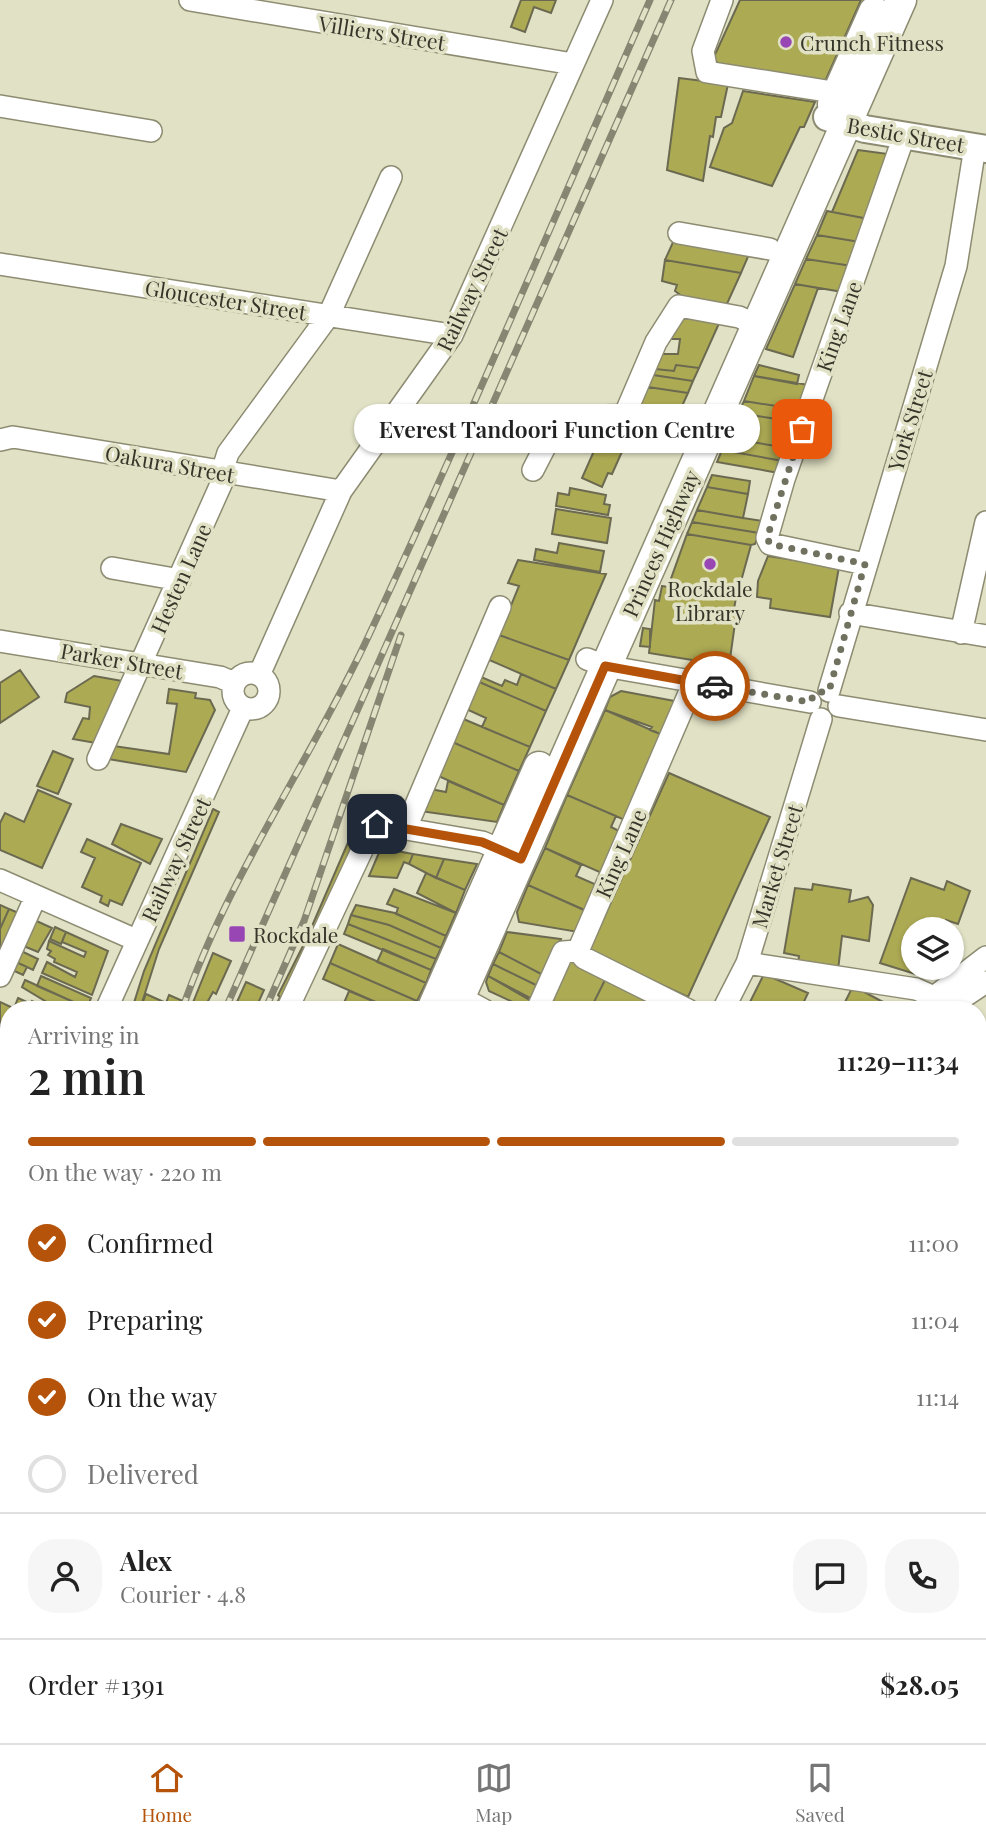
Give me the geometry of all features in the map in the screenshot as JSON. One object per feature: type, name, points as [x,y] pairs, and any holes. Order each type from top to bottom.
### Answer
[{"type":"highway","name":"Princes Highway","points":[[437,1001],[512,854],[701,428],[837,112],[879,0]]},
{"type":"highway","name":"Princes Highway","points":[[748,321],[770,249],[837,112],[901,0]]},
{"type":"highway","name":"Princes Highway","points":[[467,1001],[512,854]]},
{"type":"main road","name":"Bestic Street","points":[[837,112],[904,136],[981,148]]},
{"type":"street","name":"Villiers Street","points":[[190,0],[573,64]]},
{"type":"street","name":"Railway Street","points":[[259,675],[341,491],[452,335],[602,0]]},
{"type":"street","points":[[722,0],[703,51],[707,72],[837,112]]},
{"type":"street","points":[[0,106],[151,131]]},
{"type":"street","name":"King Lane","points":[[865,564],[770,544],[767,538],[784,479],[904,136]]},
{"type":"street","name":"York Street","points":[[834,698],[850,613],[956,266],[981,148]]},
{"type":"street","name":"Hesten Lane","points":[[98,759],[180,580],[224,472],[228,453],[329,315],[391,177]]},
{"type":"street","points":[[679,233],[770,249]]},
{"type":"street","name":"Gloucester Street","points":[[0,264],[452,335]]},
{"type":"street","points":[[629,416],[626,412],[650,353],[675,309],[679,306],[748,321]]},
{"type":"street","points":[[533,470],[550,437],[569,422],[588,415],[629,416],[701,428]]},
{"type":"street","points":[[516,424],[550,437]]},
{"type":"street","name":"Oakura Street","points":[[4,435],[341,491]]},
{"type":"street","points":[[961,633],[986,522]]},
{"type":"street","points":[[111,568],[180,580]]},
{"type":"street","points":[[406,828],[500,607]]},
{"type":"street","points":[[850,613],[986,636]]},
{"type":"street","name":"Parker Street","points":[[4,641],[220,677],[234,683]]},
{"type":"street","points":[[596,663],[816,710],[815,693],[986,730]]},
{"type":"street","points":[[242,675],[259,675],[268,684],[265,702],[255,709],[243,708],[233,695],[234,683],[242,675]]},
{"type":"street","name":"King Lane","points":[[541,1001],[563,952],[578,951],[694,682]]},
{"type":"street","name":"Railway Street","points":[[110,1001],[243,708]]},
{"type":"street","name":"Market Street","points":[[728,1001],[747,963],[816,710]]},
{"type":"street","points":[[292,1001],[373,828],[381,824],[482,842],[512,854]]},
{"type":"street","points":[[0,880],[136,940]]},
{"type":"street","points":[[0,976],[36,896]]},
{"type":"street","points":[[578,951],[584,958],[670,1001]]},
{"type":"street","points":[[939,1001],[986,957]]},
{"type":"street","points":[[747,963],[916,989],[929,1001]]},
{"type":"street","points":[[945,1001],[986,982]]},
{"type":"building","points":[[521,0],[556,0],[551,13],[534,7],[525,32],[511,27]]},
{"type":"building","points":[[740,0],[861,0],[824,84],[724,68],[713,59]]},
{"type":"building","points":[[679,78],[728,84],[721,117],[716,117],[713,137],[710,136],[703,181],[667,170]]},
{"type":"building","points":[[743,91],[815,102],[772,186],[710,167],[724,128],[732,123]]},
{"type":"building","points":[[858,150],[888,154],[869,219],[832,212]]},
{"type":"building","points":[[827,211],[869,219],[860,242],[817,235]]},
{"type":"building","points":[[817,235],[860,242],[852,266],[806,259]]},
{"type":"building","points":[[674,240],[750,252],[741,273],[665,260]]},
{"type":"building","points":[[806,259],[852,266],[843,292],[795,284]]},
{"type":"building","points":[[665,260],[741,273],[726,306],[687,300],[675,291],[677,285],[662,281]]},
{"type":"building","points":[[795,284],[818,288],[793,357],[766,349]]},
{"type":"building","points":[[683,313],[721,319],[699,368],[676,365],[674,371],[655,369],[662,354],[678,354],[680,339],[669,339]]},
{"type":"building","points":[[676,365],[699,368],[693,381],[653,375],[655,369],[674,371]]},
{"type":"building","points":[[759,365],[799,375],[797,384],[754,376]]},
{"type":"building","points":[[653,375],[693,381],[688,393],[648,387]]},
{"type":"building","points":[[754,376],[809,385],[801,410],[744,401]]},
{"type":"building","points":[[648,387],[688,393],[677,417],[639,408]]},
{"type":"building","points":[[744,401],[801,410],[796,422],[738,413]]},
{"type":"building","points":[[738,413],[796,422],[788,448],[728,438]]},
{"type":"building","points":[[601,435],[625,445],[612,474],[608,473],[602,487],[582,478]]},
{"type":"building","points":[[728,438],[788,448],[783,461],[722,450]]},
{"type":"building","points":[[722,450],[783,461],[779,473],[717,462]]},
{"type":"building","points":[[712,475],[750,481],[748,494],[707,487]]},
{"type":"building","points":[[707,487],[748,494],[743,518],[697,510]]},
{"type":"building","points":[[570,488],[606,495],[604,504],[610,505],[608,515],[556,506],[558,493],[569,495]]},
{"type":"building","points":[[556,509],[611,518],[607,543],[552,534]]},
{"type":"building","points":[[697,510],[763,521],[759,533],[692,522]]},
{"type":"building","points":[[692,522],[759,533],[755,544],[751,545],[687,534]]},
{"type":"building","points":[[687,534],[751,545],[738,592],[700,586],[699,591],[668,587]]},
{"type":"building","points":[[559,543],[604,551],[600,572],[534,560],[536,549],[557,553]]},
{"type":"building","points":[[768,556],[839,567],[830,617],[770,608],[771,599],[757,597],[758,581]]},
{"type":"building","points":[[518,560],[606,574],[569,660],[499,635],[519,586],[508,583]]},
{"type":"building","name":"Rockdale Library","points":[[662,586],[699,591],[700,586],[737,592],[729,666],[649,653],[655,600],[659,601]]},
{"type":"building","points":[[643,628],[650,629],[650,647],[640,646]]},
{"type":"building","points":[[499,635],[569,660],[556,689],[487,659]]},
{"type":"building","points":[[20,670],[39,697],[0,723],[0,683]]},
{"type":"building","points":[[521,674],[556,689],[546,711],[477,681],[479,676],[502,686],[505,680],[517,685]]},
{"type":"building","points":[[94,676],[128,682],[101,744],[73,739],[83,718],[89,719],[90,707],[65,702],[67,693]]},
{"type":"building","points":[[477,681],[546,711],[530,747],[482,727],[486,718],[464,708]]},
{"type":"building","points":[[169,689],[196,693],[195,698],[210,700],[215,710],[186,772],[108,759],[114,746],[169,754],[177,704],[167,703]]},
{"type":"building","points":[[621,691],[680,702],[665,736],[650,730],[652,727],[605,710],[610,697]]},
{"type":"building","points":[[605,710],[665,736],[627,821],[567,795]]},
{"type":"building","points":[[461,718],[530,747],[519,771],[450,741]]},
{"type":"building","points":[[450,741],[519,771],[504,805],[436,775]]},
{"type":"building","points":[[53,751],[73,759],[58,794],[37,786]]},
{"type":"building","points":[[669,773],[770,817],[688,997],[589,951]]},
{"type":"building","points":[[448,781],[504,805],[497,822],[420,811],[430,789],[446,792]]},
{"type":"building","points":[[38,790],[71,804],[42,868],[0,850],[0,823],[5,813],[24,822]]},
{"type":"building","points":[[567,795],[616,816],[611,827],[623,833],[604,874],[545,848]]},
{"type":"building","points":[[213,809],[219,812],[159,949],[143,1001],[135,1001],[144,971]]},
{"type":"building","points":[[362,810],[368,812],[307,950],[282,1001],[278,1001],[278,995],[306,940]]},
{"type":"building","points":[[121,824],[162,839],[150,864],[112,844]]},
{"type":"building","points":[[87,839],[141,863],[122,905],[110,900],[108,906],[100,902],[102,896],[82,887],[95,858],[81,852]]},
{"type":"building","points":[[381,848],[413,854],[409,864],[404,862],[397,878],[369,876]]},
{"type":"building","points":[[545,848],[581,865],[576,876],[599,886],[588,912],[528,885]]},
{"type":"building","points":[[413,854],[444,859],[436,878],[409,864]]},
{"type":"building","points":[[444,859],[477,864],[465,890],[436,878]]},
{"type":"building","points":[[426,873],[465,890],[456,913],[417,893]]},
{"type":"building","points":[[911,878],[944,890],[947,881],[970,891],[961,917],[901,917],[901,970],[880,963]]},
{"type":"building","points":[[813,884],[851,890],[849,902],[868,897],[873,905],[869,941],[842,936],[838,970],[798,964],[799,956],[784,953],[795,888],[812,890]]},
{"type":"building","points":[[528,885],[587,911],[578,932],[519,922],[517,912]]},
{"type":"building","points":[[394,889],[456,913],[446,936],[396,914],[398,908],[387,904]]},
{"type":"building","points":[[0,905],[9,909],[0,929]]},
{"type":"building","points":[[356,905],[395,913],[446,936],[441,948],[389,925],[351,915]]},
{"type":"building","points":[[9,909],[21,914],[0,962],[0,929]]},
{"type":"building","points":[[351,915],[389,925],[441,948],[436,959],[348,924]]},
{"type":"building","points":[[32,919],[52,928],[38,952],[21,945]]},
{"type":"building","points":[[348,924],[436,959],[431,970],[344,934]]},
{"type":"building","points":[[55,927],[66,932],[61,944],[50,939]]},
{"type":"building","points":[[66,932],[108,951],[92,995],[42,973],[47,962],[75,977],[77,972],[54,962],[55,959],[48,955],[51,951],[47,949],[49,941],[84,957],[86,952],[62,942]]},
{"type":"building","points":[[507,932],[561,939],[545,976],[499,952]]},
{"type":"building","points":[[338,944],[426,983],[417,1001],[330,963]]},
{"type":"building","points":[[383,949],[431,970],[426,983],[377,962]]},
{"type":"building","points":[[19,950],[38,959],[33,970],[14,961]]},
{"type":"building","points":[[499,952],[545,976],[540,987],[493,964]]},
{"type":"building","points":[[213,953],[231,961],[216,994],[213,992],[208,1001],[194,1001]]},
{"type":"building","points":[[567,958],[606,978],[594,1001],[548,1001]]},
{"type":"building","points":[[14,961],[27,967],[23,975],[10,969]]},
{"type":"building","points":[[330,963],[417,1001],[373,1001],[323,979]]},
{"type":"building","points":[[493,964],[540,987],[534,1000],[488,976]]},
{"type":"building","points":[[764,974],[808,993],[804,1001],[750,1001]]},
{"type":"building","points":[[41,976],[91,998],[90,1001],[71,1001],[37,986]]},
{"type":"building","points":[[488,976],[531,1001],[511,1001],[489,991],[486,982]]},
{"type":"building","points":[[606,978],[647,1001],[594,1001]]},
{"type":"building","points":[[25,980],[72,1001],[45,1001],[22,987]]},
{"type":"building","points":[[246,982],[264,990],[259,1001],[237,1001]]},
{"type":"building","points":[[853,986],[881,1001],[846,1001]]},
{"type":"building","points":[[349,991],[373,1001],[345,1001]]},
{"type":"building","points":[[146,994],[162,1001],[143,1001]]},
{"type":"building","points":[[169,995],[183,1001],[167,1001]]},
{"type":"railway","points":[[185,1001],[222,913],[369,635],[650,0]]},
{"type":"railway","points":[[229,1001],[671,0]]},
{"type":"railway","points":[[269,1001],[304,921],[401,635]]},
{"type":"way so far","points":[[715,686],[810,702],[815,693],[829,691],[865,564],[770,544],[767,538],[802,429]]},
{"type":"place","name":"Crunch Fitness","points":[[786,42]]},
{"type":"place","name":"Everest Tandoori Function Centre","points":[[802,429]]},
{"type":"place","name":"Rockdale Library","points":[[710,564]]},
{"type":"place","name":"Rockdale","points":[[237,934]]},
{"type":"route","points":[[377,824],[482,842],[521,859],[605,666],[715,686]]}]
